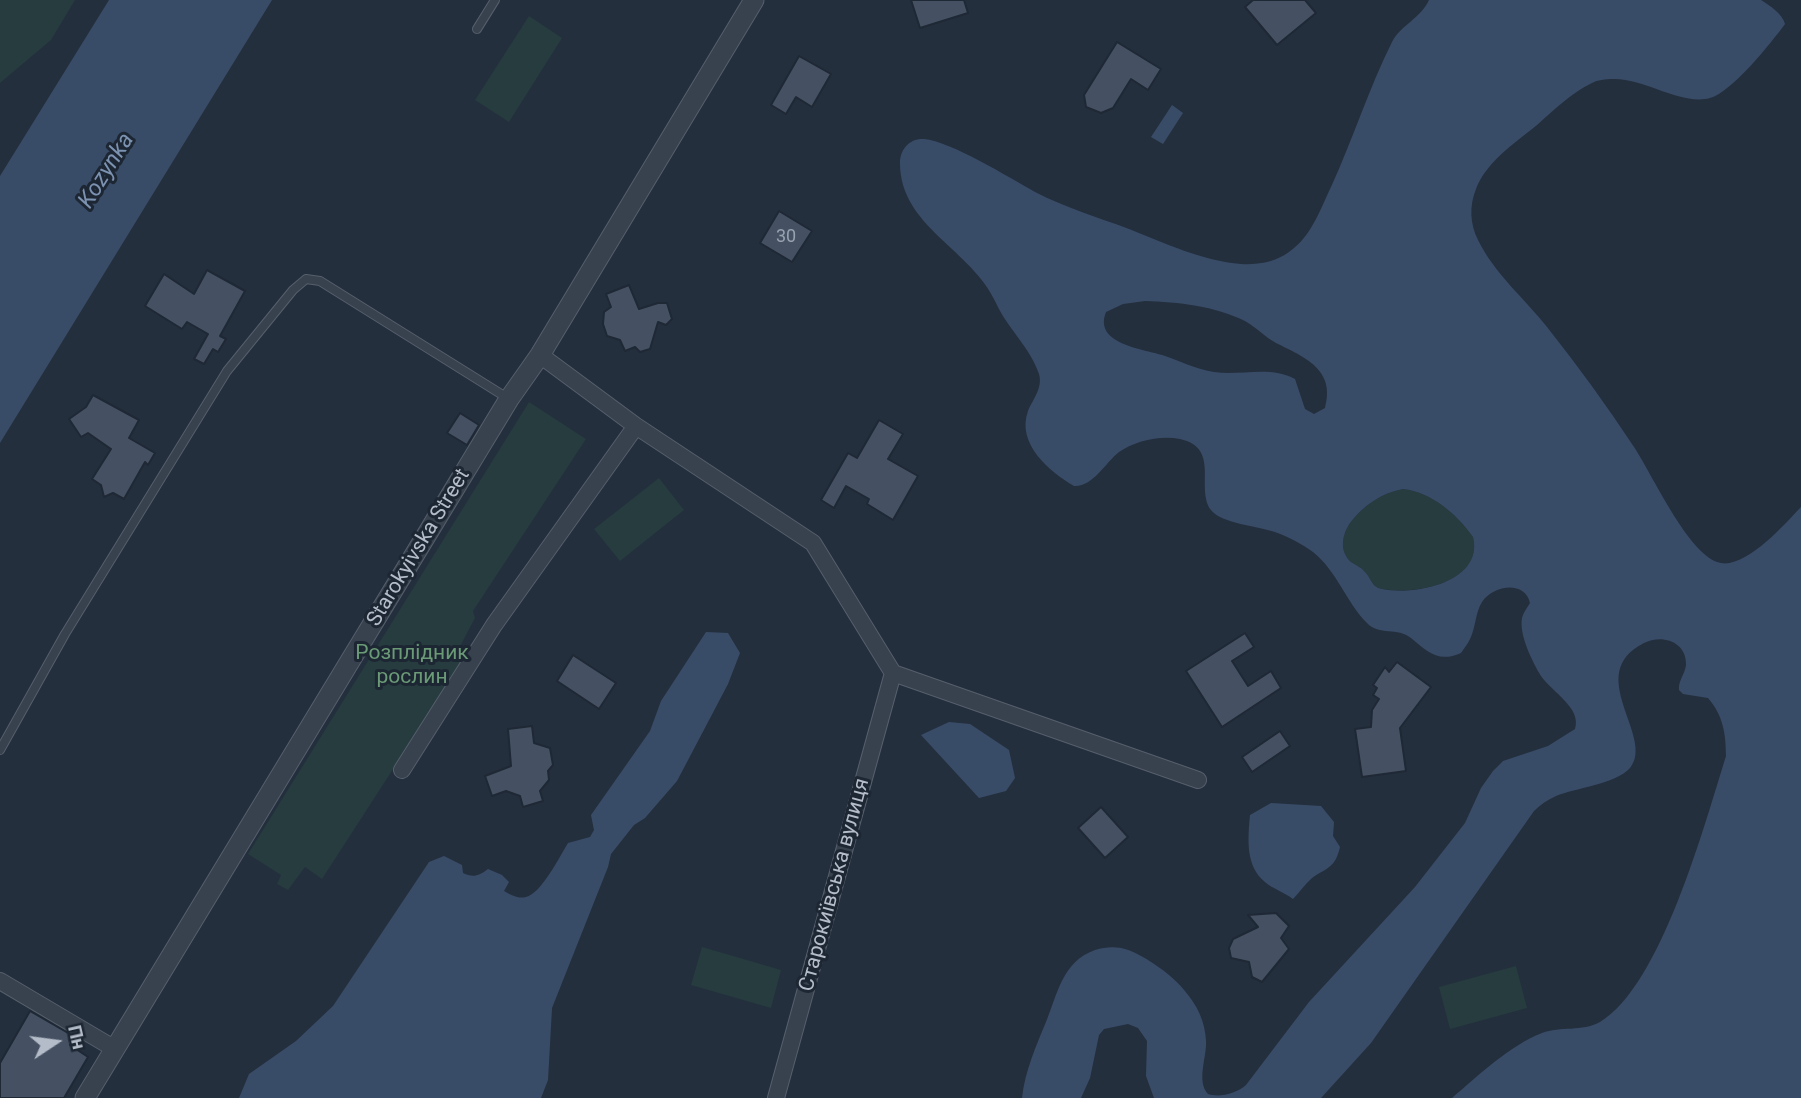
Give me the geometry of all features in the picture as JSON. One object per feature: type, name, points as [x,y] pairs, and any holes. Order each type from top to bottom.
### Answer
[{"type":"street","name":"Starokyivska Street","points":[[85,1098],[754,0]]},
{"type":"street","points":[[540,355],[636,426],[813,543],[893,673],[1198,780]]},
{"type":"street","points":[[402,770],[494,625],[636,426]]},
{"type":"street","name":"Старокиївська вулиця","points":[[776,1098],[893,673]]},
{"type":"street","points":[[0,981],[114,1049]]},
{"type":"lane","points":[[477,29],[495,0]]},
{"type":"lane","points":[[0,750],[65,634],[227,371],[293,290],[306,279],[320,281],[509,399]]},
{"type":"green space","points":[[0,0],[75,0],[51,40],[0,83]]},
{"type":"green space","points":[[529,16],[562,38],[509,122],[475,100]]},
{"type":"green space","name":"Розплідник рослин","points":[[529,402],[586,439],[473,611],[475,618],[456,654],[461,664],[322,879],[305,867],[288,890],[277,884],[281,875],[248,854]]},
{"type":"green space","points":[[659,478],[684,510],[620,561],[594,529]]},
{"type":"green space","points":[[1403,489],[1433,499],[1451,512],[1473,537],[1474,553],[1468,565],[1458,575],[1444,582],[1412,590],[1382,589],[1347,558],[1343,548],[1345,533],[1350,523],[1367,506],[1380,497]]},
{"type":"green space","points":[[702,947],[781,970],[771,1008],[691,985]]},
{"type":"green space","points":[[1516,966],[1527,1008],[1450,1029],[1439,987]]},
{"type":"water","name":"Kozynka","points":[[109,0],[272,0],[0,443],[0,176]]},
{"type":"water","points":[[1429,0],[1761,0],[1778,13],[1785,24],[1740,77],[1710,98],[1687,98],[1624,80],[1602,80],[1584,87],[1491,164],[1477,187],[1471,215],[1475,234],[1492,264],[1547,327],[1592,386],[1634,447],[1671,511],[1706,555],[1717,562],[1727,563],[1751,554],[1801,507],[1801,1098],[1452,1098],[1518,1045],[1549,1031],[1586,1027],[1600,1022],[1622,1003],[1642,975],[1661,940],[1693,860],[1726,756],[1723,725],[1713,704],[1708,698],[1683,694],[1679,690],[1686,665],[1682,650],[1672,642],[1658,639],[1644,643],[1627,656],[1619,671],[1619,688],[1636,755],[1630,768],[1605,782],[1556,796],[1534,811],[1371,1043],[1321,1098],[1154,1098],[1146,1076],[1147,1041],[1138,1028],[1128,1024],[1104,1029],[1099,1035],[1090,1078],[1081,1098],[1022,1098],[1031,1059],[1068,970],[1084,955],[1107,948],[1130,951],[1153,963],[1175,980],[1193,1002],[1204,1027],[1206,1047],[1202,1076],[1208,1094],[1223,1095],[1242,1088],[1309,1002],[1415,887],[1465,823],[1481,788],[1493,771],[1503,761],[1548,746],[1575,729],[1576,721],[1570,707],[1541,676],[1527,648],[1522,632],[1522,618],[1530,603],[1527,596],[1516,588],[1501,589],[1487,596],[1480,606],[1468,643],[1461,653],[1440,656],[1428,652],[1406,635],[1377,629],[1367,623],[1329,568],[1304,546],[1275,532],[1232,522],[1216,515],[1207,501],[1204,460],[1200,451],[1192,444],[1180,439],[1164,438],[1132,445],[1119,452],[1093,479],[1081,485],[1074,486],[1055,473],[1038,456],[1027,435],[1028,411],[1040,384],[1035,364],[985,284],[924,221],[912,204],[903,185],[900,163],[902,153],[914,140],[935,141],[964,153],[1058,203],[1184,251],[1241,264],[1272,260],[1297,246],[1314,222],[1392,42]],"holes":[[[1145,301],[1196,306],[1245,321],[1272,341],[1315,366],[1326,383],[1325,408],[1314,414],[1305,409],[1295,379],[1285,375],[1207,371],[1113,338],[1104,323],[1106,312],[1123,304]],[[1403,489],[1433,499],[1451,512],[1473,537],[1474,552],[1468,565],[1458,575],[1428,587],[1396,591],[1376,586],[1363,570],[1347,558],[1343,548],[1345,533],[1361,511],[1380,497]]]},
{"type":"water","points":[[1172,105],[1183,113],[1163,144],[1151,137]]},
{"type":"water","points":[[706,632],[728,633],[740,653],[728,684],[677,781],[645,818],[634,825],[611,854],[552,1008],[548,1080],[541,1098],[239,1098],[249,1074],[296,1041],[333,1006],[429,862],[444,856],[462,865],[463,873],[473,876],[488,869],[502,875],[509,882],[504,891],[517,897],[526,897],[538,889],[568,843],[590,837],[594,830],[591,815],[650,731],[661,701]]},
{"type":"water","points":[[949,722],[970,724],[1009,750],[1015,778],[1006,791],[979,798],[921,735]]},
{"type":"water","points":[[1271,803],[1321,806],[1334,822],[1333,836],[1340,847],[1333,863],[1312,878],[1293,899],[1265,882],[1251,860],[1250,815]]},
{"type":"building","points":[[911,0],[964,0],[968,13],[920,28]]},
{"type":"building","points":[[1253,0],[1305,0],[1316,13],[1277,45],[1245,7]]},
{"type":"building","points":[[1117,42],[1161,69],[1148,90],[1131,79],[1113,108],[1101,113],[1086,107],[1084,95]]},
{"type":"building","points":[[799,56],[831,74],[812,107],[796,97],[786,114],[771,105]]},
{"type":"building","points":[[779,211],[812,231],[792,262],[760,243]]},
{"type":"building","points":[[207,270],[245,291],[220,336],[226,339],[218,352],[213,349],[204,364],[194,359],[208,334],[187,322],[182,329],[145,306],[164,274],[194,294]]},
{"type":"building","points":[[629,285],[639,309],[667,303],[672,319],[666,325],[658,322],[650,349],[640,352],[635,347],[625,351],[620,340],[607,336],[603,324],[604,312],[611,307],[606,294]]},
{"type":"building","points":[[93,395],[139,420],[129,438],[155,453],[148,465],[145,462],[124,499],[113,493],[104,497],[101,485],[92,479],[111,449],[88,433],[81,437],[69,419],[86,407]]},
{"type":"building","points":[[460,413],[479,425],[467,445],[447,433]]},
{"type":"building","points":[[879,420],[903,434],[888,459],[918,476],[893,520],[867,504],[869,499],[846,486],[834,508],[821,500],[848,453],[857,458]]},
{"type":"building","points":[[1245,633],[1254,647],[1232,661],[1248,686],[1271,671],[1281,688],[1222,727],[1186,671]]},
{"type":"building","points":[[573,655],[616,683],[599,709],[557,681]]},
{"type":"building","points":[[1397,662],[1431,687],[1400,728],[1406,771],[1362,777],[1355,729],[1371,727],[1372,710],[1379,699],[1373,695],[1377,688],[1373,685],[1385,667],[1389,672]]},
{"type":"building","points":[[532,726],[534,743],[550,748],[553,765],[548,771],[549,780],[540,791],[543,801],[523,807],[520,796],[506,791],[492,796],[485,776],[511,766],[508,729]]},
{"type":"building","points":[[1280,731],[1290,746],[1252,772],[1242,757]]},
{"type":"building","points":[[1101,807],[1128,837],[1105,858],[1078,828]]},
{"type":"building","points":[[1276,913],[1289,926],[1281,938],[1289,949],[1262,982],[1252,977],[1249,962],[1231,958],[1229,948],[1233,939],[1258,927],[1248,915]]},
{"type":"building","points":[[30,1011],[75,1037],[70,1045],[88,1057],[64,1098],[0,1098],[0,1063]]}]
